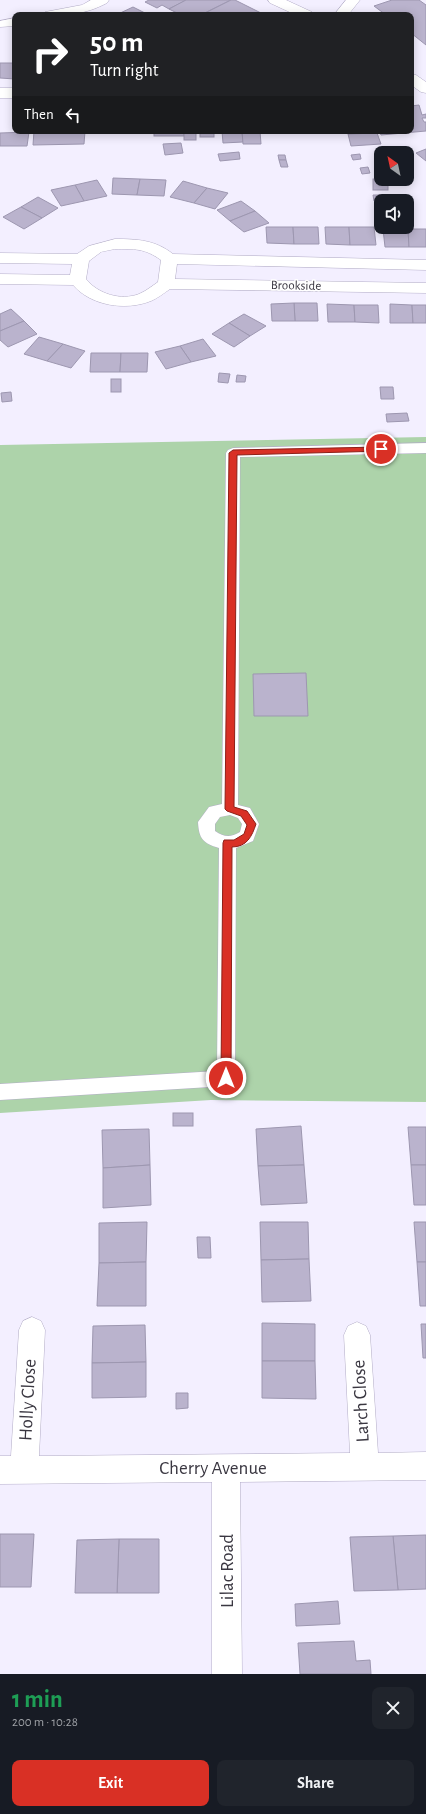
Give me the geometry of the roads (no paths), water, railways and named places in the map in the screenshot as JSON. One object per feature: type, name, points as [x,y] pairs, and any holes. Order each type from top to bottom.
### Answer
[{"type":"street","points":[[65,12],[86,8],[102,0]]},
{"type":"street","points":[[275,0],[301,12]]},
{"type":"street","points":[[343,12],[353,0]]},
{"type":"street","points":[[414,80],[426,89]]},
{"type":"street","points":[[0,93],[12,93]]},
{"type":"street","points":[[0,258],[81,259],[95,249],[115,244],[137,244],[156,249],[169,259],[166,284],[140,299],[119,301],[99,297],[84,289],[78,280],[81,259]]},
{"type":"street","name":"Brookside","points":[[169,259],[426,265]]},
{"type":"street","points":[[0,279],[78,280]]},
{"type":"street","name":"Brookside","points":[[166,284],[426,288]]},
{"type":"street","name":"Holly Close","points":[[12,1470],[32,1330]]},
{"type":"street","name":"Larch Close","points":[[358,1335],[365,1467]]},
{"type":"street","name":"Cherry Avenue","points":[[12,1470],[426,1466]]},
{"type":"street","name":"Lilac Road","points":[[226,1468],[228,1674]]},
{"type":"lane","points":[[230,809],[233,453],[426,448]]},
{"type":"lane","points":[[230,809],[244,813],[251,824],[247,836],[235,844],[219,843],[207,834],[206,822],[215,812],[230,809]]},
{"type":"lane","points":[[0,1092],[226,1078],[228,843]]}]
